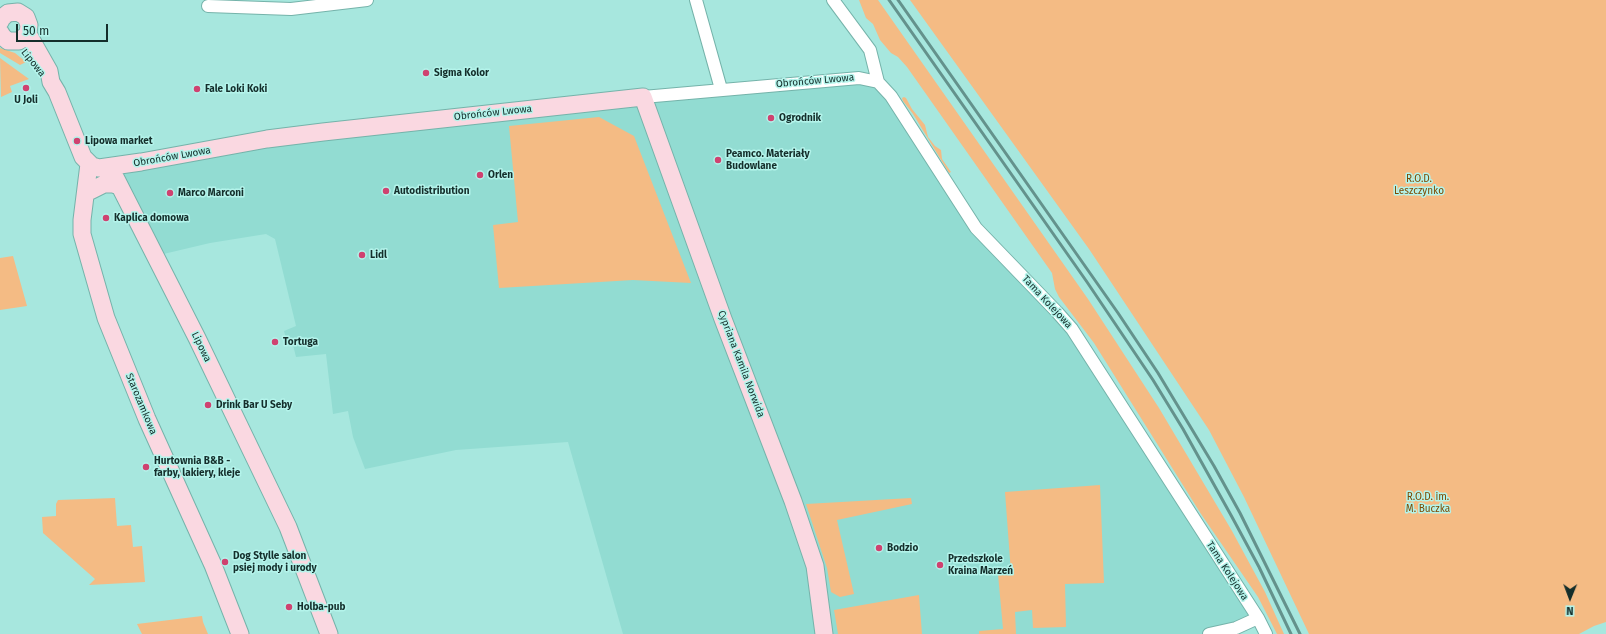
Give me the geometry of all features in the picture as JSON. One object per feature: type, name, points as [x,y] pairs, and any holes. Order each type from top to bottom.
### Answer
[{"type":"street","points":[[208,6],[291,9],[367,0]]},
{"type":"street","points":[[696,0],[721,89]]},
{"type":"street","name":"Tama Kolejowa","points":[[833,0],[870,50],[878,82],[891,96],[976,228],[1072,329],[1258,618],[1266,634]]},
{"type":"street","name":"Lipowa","points":[[10,23],[41,76],[51,82],[61,102],[80,151],[89,164]]},
{"type":"street","name":"Obrońców Lwowa","points":[[110,167],[267,139],[323,132],[721,89],[859,78],[878,82]]},
{"type":"street","name":"Cypriana Kamila Norwida","points":[[642,97],[723,319],[793,501],[815,566],[824,634]]},
{"type":"street","points":[[89,164],[99,168],[110,167]]},
{"type":"street","name":"Starozamkowa","points":[[89,164],[82,220],[82,234],[106,318],[147,419],[213,565],[240,634]]},
{"type":"street","name":"Lipowa","points":[[110,167],[197,338],[288,527],[329,634]]},
{"type":"street","points":[[86,193],[104,184],[119,186]]},
{"type":"street","points":[[1209,634],[1236,628],[1258,618]]},
{"type":"shaded area","points":[[878,82],[976,228],[1057,312],[1258,618],[1209,634],[623,634],[568,442],[456,450],[365,469],[353,437],[348,411],[333,414],[326,354],[296,357],[293,345],[288,346],[284,331],[296,326],[275,239],[266,234],[210,243],[155,256],[110,167],[480,114]]},
{"type":"green space","points":[[859,0],[878,0],[1088,299],[1159,408],[1232,531],[1265,592],[1284,634],[1277,634],[1258,597],[1201,514],[1094,343],[1059,297],[1055,289],[1052,273],[907,67],[898,57],[891,53],[880,40],[873,24],[866,18]]},
{"type":"green space","name":"R.O.D. Leszczynko","points":[[910,0],[1606,0],[1606,622],[1594,626],[1579,634],[1309,634],[1244,497],[1209,430],[1089,249]]},
{"type":"green space","points":[[0,48],[15,53],[26,62],[20,65],[0,53]]},
{"type":"green space","points":[[0,58],[29,79],[10,86],[12,92],[1,97]]},
{"type":"green space","points":[[904,97],[925,125],[928,137],[935,146],[941,150],[942,159],[951,172],[949,173],[913,114],[903,101],[902,98]]},
{"type":"green space","points":[[599,117],[634,136],[691,283],[633,280],[499,288],[493,225],[518,222],[509,126]]},
{"type":"green space","points":[[13,256],[27,306],[0,310],[0,258]]},
{"type":"green space","points":[[1100,485],[1104,583],[1065,584],[1066,627],[1033,628],[1032,610],[1015,612],[1016,634],[979,634],[979,631],[1003,629],[998,574],[1011,573],[1005,492]]},
{"type":"green space","points":[[115,498],[117,526],[131,525],[133,547],[142,546],[145,582],[89,585],[95,579],[43,533],[42,517],[56,516],[56,504],[58,500]]},
{"type":"green space","points":[[911,498],[912,504],[837,520],[854,594],[840,597],[831,592],[827,568],[806,504]]},
{"type":"green space","points":[[919,595],[922,634],[838,634],[834,610]]},
{"type":"green space","points":[[202,616],[208,634],[142,634],[137,624]]},
{"type":"railway","points":[[889,0],[1087,282],[1153,380],[1183,429],[1232,517],[1259,567],[1291,634]]},
{"type":"railway","points":[[898,0],[1118,313],[1158,373],[1214,466],[1240,513],[1300,634]]},
{"type":"place","name":"Sigma Kolor","points":[[426,73]]},
{"type":"place","name":"U Joli","points":[[26,88]]},
{"type":"place","name":"Fale Loki Koki","points":[[197,89]]},
{"type":"place","name":"Ogrodnik","points":[[771,118]]},
{"type":"place","name":"Lipowa market","points":[[77,141]]},
{"type":"place","name":"Peamco. Materiały Budowlane","points":[[718,160]]},
{"type":"place","name":"Orlen","points":[[480,175]]},
{"type":"place","name":"Autodistribution","points":[[386,191]]},
{"type":"place","name":"Marco Marconi","points":[[170,193]]},
{"type":"place","name":"Kaplica domowa","points":[[106,218]]},
{"type":"place","name":"Lidl","points":[[362,255]]},
{"type":"place","name":"Tortuga","points":[[275,342]]},
{"type":"place","name":"Drink Bar U Seby","points":[[208,405]]},
{"type":"place","name":"Hurtownia B&B - farby, lakiery, kleje","points":[[146,467]]},
{"type":"place","name":"Bodzio","points":[[879,548]]},
{"type":"place","name":"Dog Stylle salon psiej mody i urody","points":[[225,562]]},
{"type":"place","name":"Przedszkole Kraina Marzeń","points":[[940,565]]},
{"type":"place","name":"Holba-pub","points":[[289,607]]},
{"type":"park label","name":"R.O.D. im. M. Buczka","points":[[1428,502]]}]
